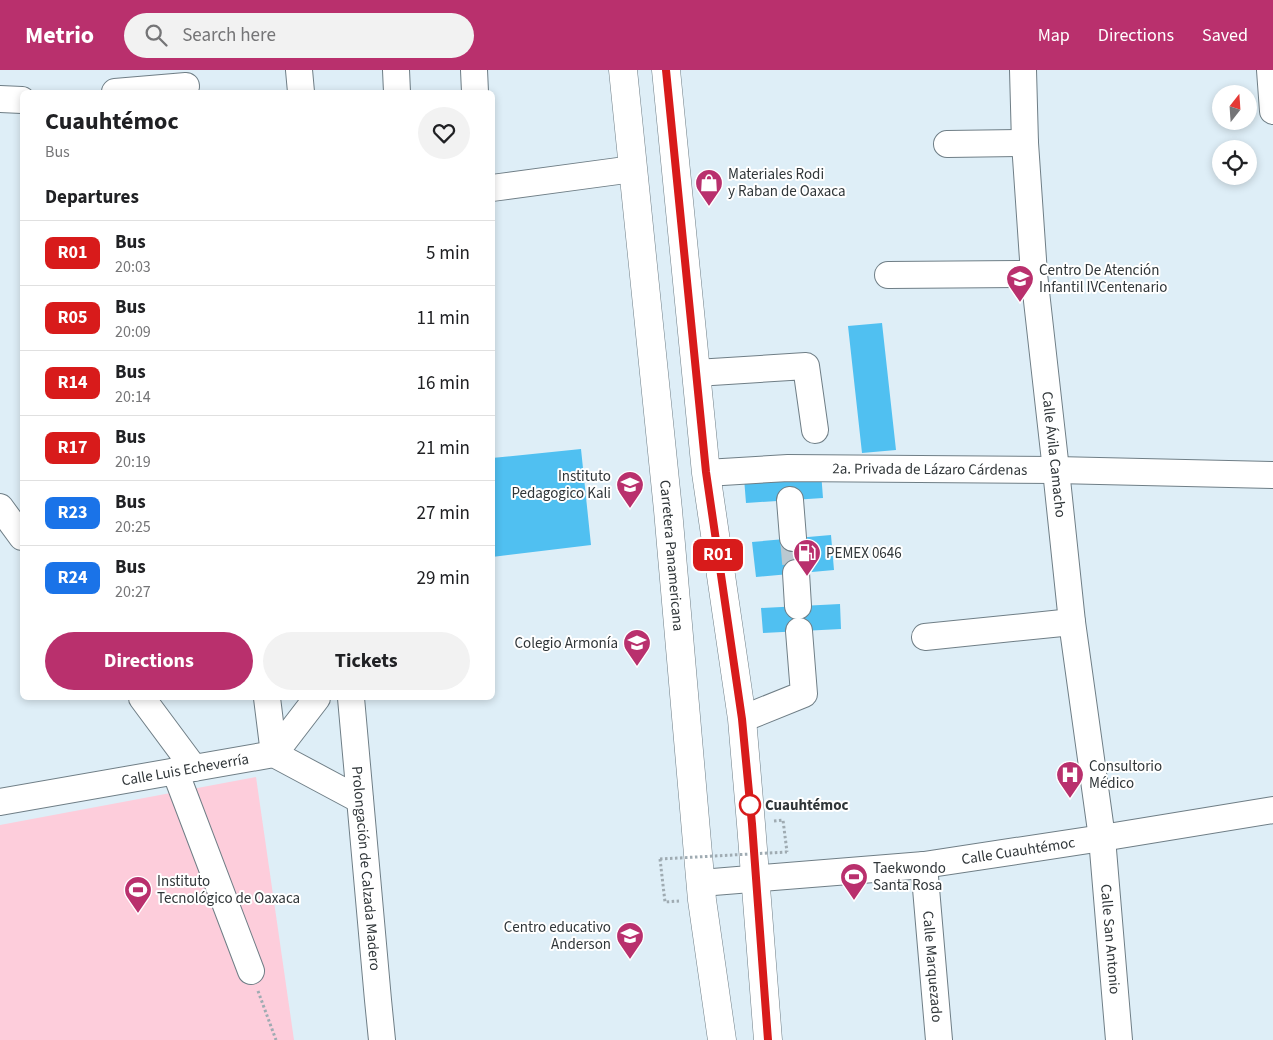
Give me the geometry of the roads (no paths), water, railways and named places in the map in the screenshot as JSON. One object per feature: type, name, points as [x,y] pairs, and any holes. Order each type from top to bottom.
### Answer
[{"type":"highway","name":"Carretera Panamericana","points":[[623,70],[668,510],[700,882],[722,1040]]},
{"type":"highway","points":[[666,70],[706,472],[742,719],[768,1040]]},
{"type":"street","points":[[299,70],[300,90]]},
{"type":"street","points":[[396,70],[397,90]]},
{"type":"street","points":[[474,70],[475,90]]},
{"type":"street","name":"Calle Ávila Camacho","points":[[1023,70],[1034,274],[1072,622],[1102,838]]},
{"type":"street","points":[[1270,70],[1273,110]]},
{"type":"street","points":[[131,90],[186,83]]},
{"type":"street","points":[[0,99],[20,100]]},
{"type":"street","points":[[947,144],[1026,143]]},
{"type":"street","points":[[495,188],[633,169]]},
{"type":"street","points":[[888,275],[1034,274]]},
{"type":"street","points":[[696,373],[806,366],[815,430]]},
{"type":"street","name":"2a. Privada de Lázaro Cárdenas","points":[[706,472],[1056,470],[1273,475]]},
{"type":"street","points":[[790,500],[793,538]]},
{"type":"street","points":[[0,506],[20,534]]},
{"type":"street","points":[[742,719],[804,694],[796,573]]},
{"type":"street","points":[[924,637],[1072,622]]},
{"type":"street","points":[[143,700],[185,769],[251,971]]},
{"type":"street","points":[[267,700],[274,754]]},
{"type":"street","points":[[274,754],[315,700]]},
{"type":"street","name":"Prolongación de Calzada Madero","points":[[352,700],[382,1040]]},
{"type":"street","points":[[274,754],[360,800]]},
{"type":"street","name":"Calle Luis Echeverría","points":[[0,802],[274,754]]},
{"type":"street","name":"Calle Cuauhtémoc","points":[[700,882],[924,865],[1273,810]]},
{"type":"street","name":"Calle San Antonio","points":[[1102,838],[1120,1040]]},
{"type":"street","name":"Calle Marquezado","points":[[924,865],[939,1040]]},
{"type":"tunnel","points":[[793,538],[796,573]]},
{"type":"place","name":"Materiales Rodi y Raban de Oaxaca","points":[[709,207]]},
{"type":"place","name":"Centro De Atención Infantil IVCentenario","points":[[1020,303]]},
{"type":"place","name":"Instituto Pedagogico Kali","points":[[630,509]]},
{"type":"place","name":"PEMEX 0646","points":[[807,577]]},
{"type":"place","name":"Colegio Armonía","points":[[637,667]]},
{"type":"place","name":"Consultorio Médico","points":[[1070,799]]},
{"type":"place","name":"Cuauhtémoc","points":[[750,805]]},
{"type":"place","name":"Taekwondo Santa Rosa","points":[[854,901]]},
{"type":"place","name":"Instituto Tecnológico de Oaxaca","points":[[138,914]]},
{"type":"place","name":"Centro educativo Anderson","points":[[630,960]]}]
